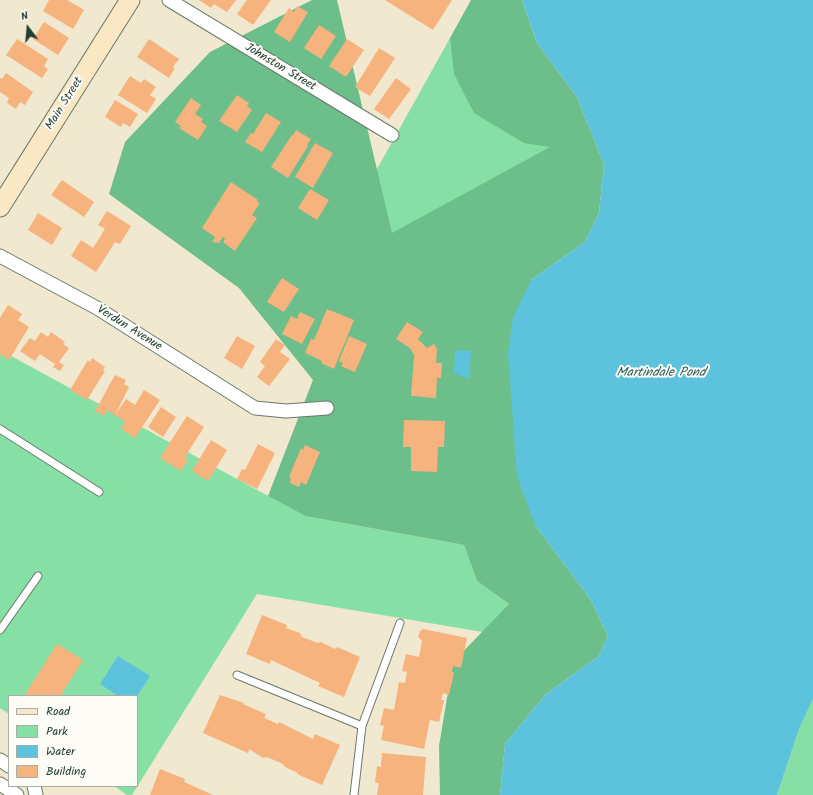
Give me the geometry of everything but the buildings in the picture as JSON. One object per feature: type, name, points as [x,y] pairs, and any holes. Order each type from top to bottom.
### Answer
[{"type":"main road","name":"Main Street","points":[[0,208],[130,0]]},
{"type":"street","name":"Johnston Street","points":[[169,0],[392,136]]},
{"type":"street","name":"Verdun Avenue","points":[[0,256],[97,308],[255,408],[286,411],[327,408]]},
{"type":"street","points":[[0,784],[17,795]]},
{"type":"lane","points":[[0,429],[99,492]]},
{"type":"lane","points":[[0,630],[38,576]]},
{"type":"lane","points":[[354,795],[362,726],[400,623]]},
{"type":"lane","points":[[237,675],[362,726]]},
{"type":"green space","points":[[312,0],[337,0],[392,233],[550,147],[524,143],[474,113],[454,74],[450,38],[471,0],[522,0],[537,43],[577,97],[604,164],[599,213],[585,242],[531,280],[535,525],[591,600],[608,636],[599,656],[546,694],[505,744],[500,795],[440,795],[439,746],[453,662],[509,604],[477,581],[464,545],[305,516],[268,496],[313,380],[239,288],[109,194],[125,142],[210,52]]},
{"type":"green space","points":[[450,38],[562,112],[539,235],[328,257]]},
{"type":"green space","points":[[0,350],[305,516],[464,545],[477,581],[510,605],[483,632],[257,594],[138,785],[138,695],[8,695],[8,713],[0,708]]},
{"type":"green space","points":[[813,699],[813,795],[777,795],[799,729]]},
{"type":"green space","points":[[115,787],[137,787],[132,795],[127,795]]},
{"type":"water","name":"Martindale Pond","points":[[522,0],[813,0],[813,699],[799,729],[777,795],[500,795],[505,744],[546,694],[599,656],[608,636],[591,600],[535,525],[517,477],[508,353],[513,317],[531,280],[585,242],[599,213],[604,164],[577,97],[537,43]]},
{"type":"water","points":[[455,350],[471,351],[469,379],[454,373]]},
{"type":"water","points":[[118,656],[150,676],[138,695],[116,695],[100,684]]}]
